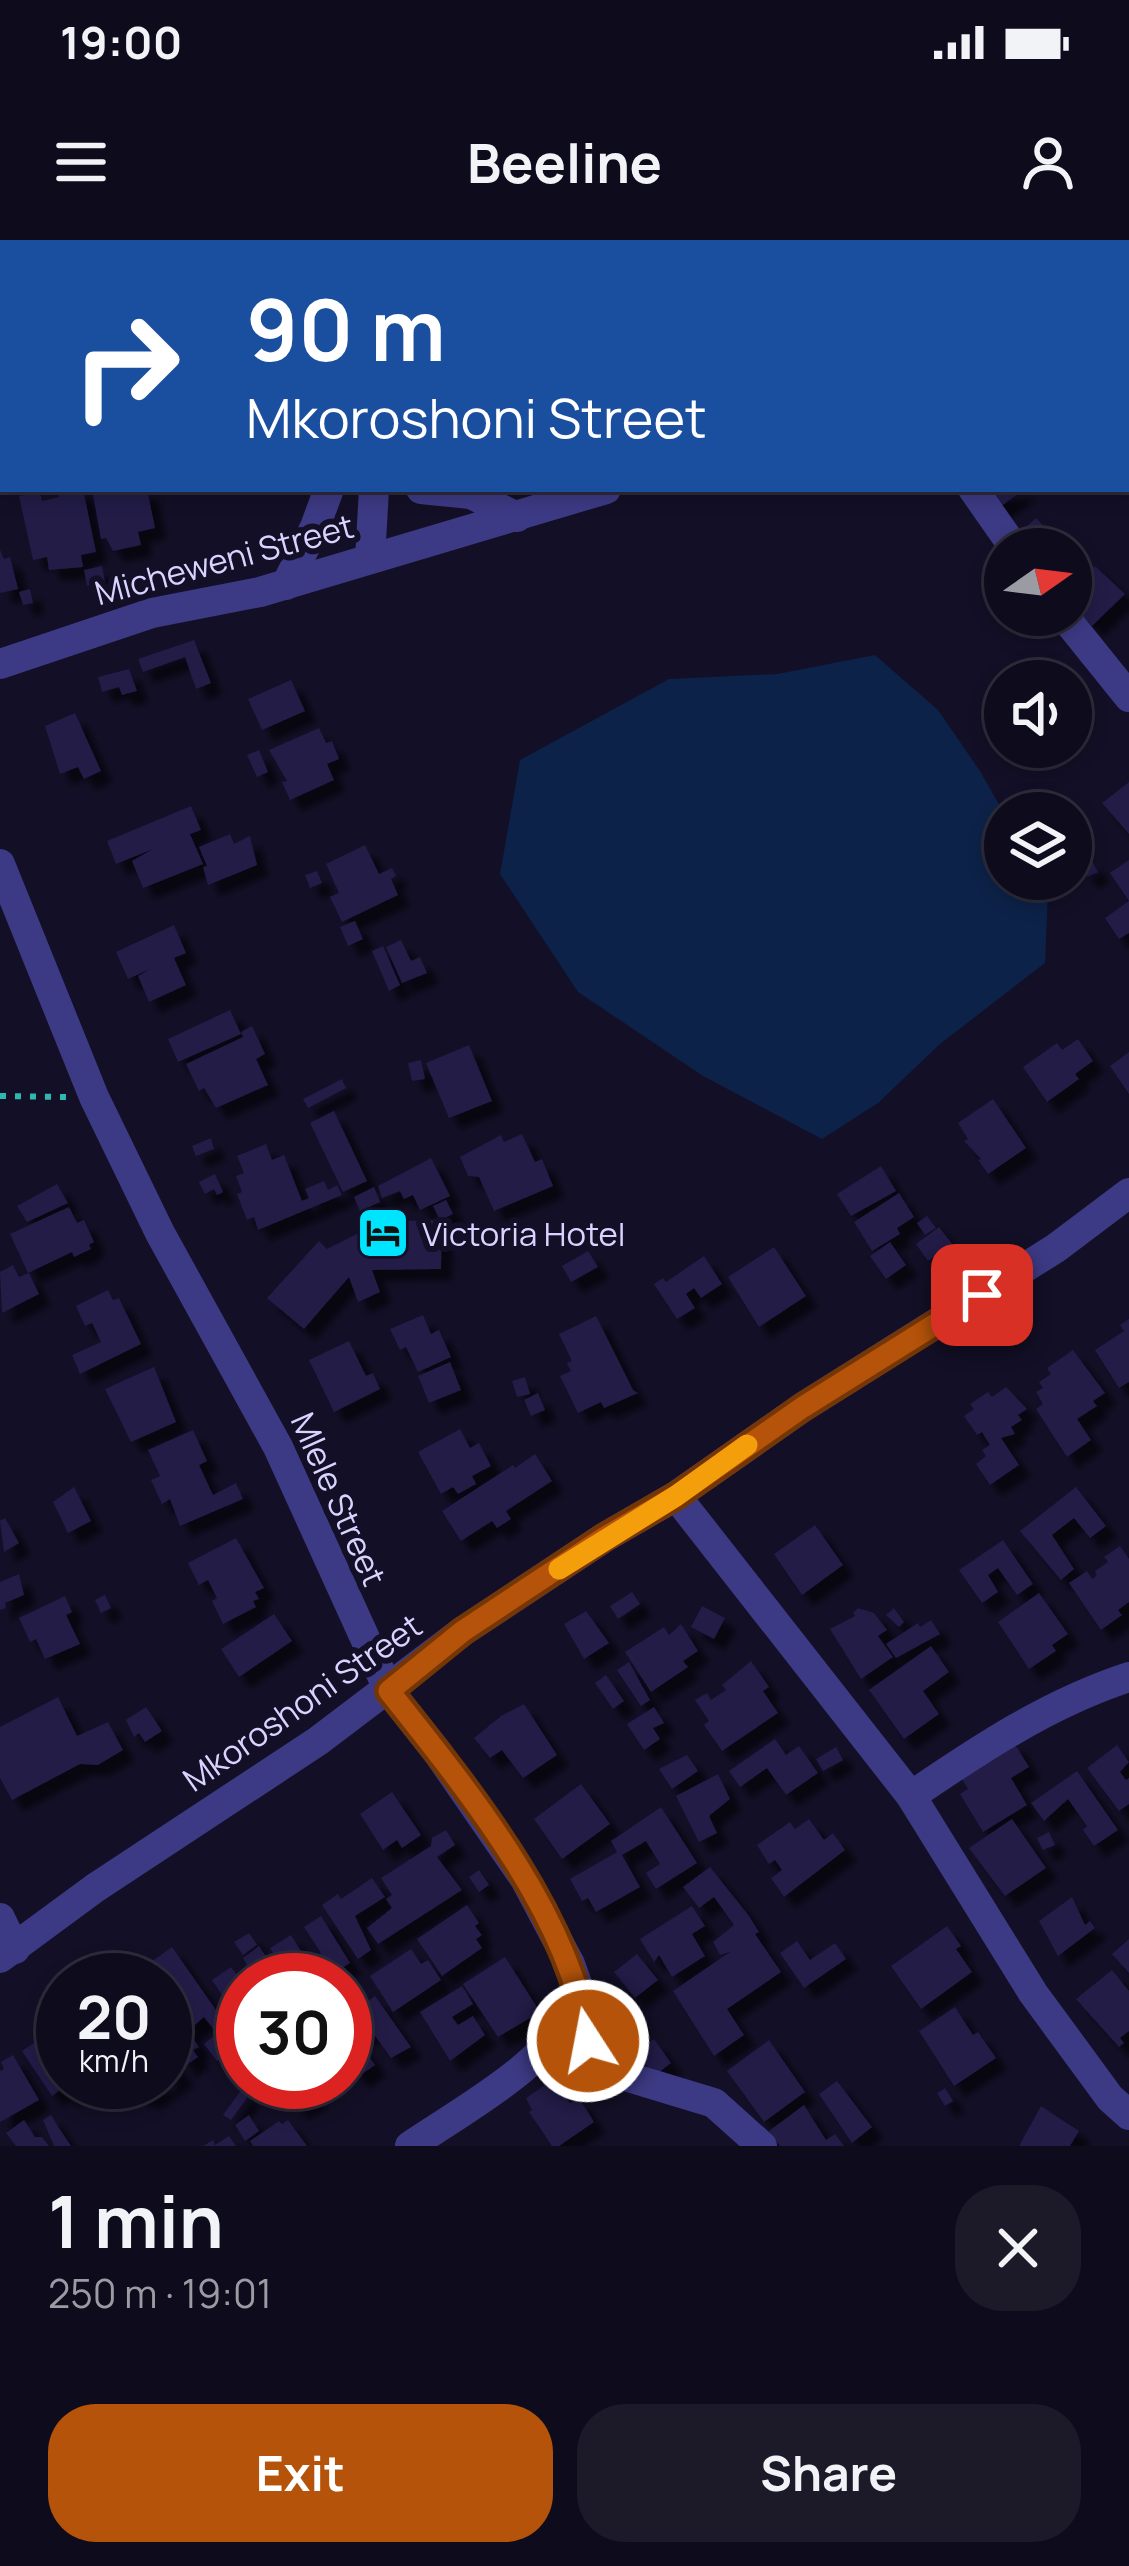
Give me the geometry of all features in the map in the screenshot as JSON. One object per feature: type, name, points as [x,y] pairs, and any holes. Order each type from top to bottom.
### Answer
[{"type":"street","points":[[286,585],[327,492]]},
{"type":"street","points":[[370,559],[374,492]]},
{"type":"street","points":[[451,492],[471,494],[517,517]]},
{"type":"street","name":"Micheweni Street","points":[[0,664],[152,614],[286,585],[596,492]]},
{"type":"street","points":[[975,492],[1000,528]]},
{"type":"street","points":[[1080,636],[1129,698]]},
{"type":"street","name":"Mlele Street","points":[[0,864],[94,1097],[160,1233],[278,1447],[389,1691],[525,1879],[570,1964],[583,2000],[588,2041],[615,2073],[714,2102],[762,2146]]},
{"type":"street","name":"Mkoroshoni Street","points":[[8,1953],[95,1888],[389,1691],[463,1631],[1055,1248],[1129,1193]]},
{"type":"street","points":[[676,1496],[911,1796],[1034,1993],[1110,2098],[1129,2115]]},
{"type":"street","points":[[911,1796],[986,1745],[1090,1690],[1129,1677]]},
{"type":"street","points":[[0,1918],[8,1953]]},
{"type":"street","points":[[410,2146],[498,2090],[541,2056],[583,2000]]},
{"type":"path","points":[[0,1096],[94,1097]]},
{"type":"water","points":[[875,655],[938,710],[992,792],[984,792],[984,900],[1048,900],[1045,963],[940,1044],[878,1103],[822,1139],[703,1076],[578,992],[500,874],[520,760],[669,679],[777,674]]},
{"type":"building","points":[[40,492],[42,501],[59,497],[58,492],[84,492],[96,552],[81,555],[83,567],[49,570],[47,557],[33,560],[19,496]]},
{"type":"building","points":[[93,492],[148,492],[155,528],[138,532],[141,545],[113,551],[106,538],[101,539]]},
{"type":"building","points":[[978,492],[1021,492],[993,512]]},
{"type":"building","points":[[1036,518],[1046,528],[1025,528]]},
{"type":"building","points":[[0,550],[4,559],[10,557],[18,589],[0,593]]},
{"type":"building","points":[[102,566],[105,582],[87,586],[84,570]]},
{"type":"building","points":[[1095,566],[1125,594],[1092,626]]},
{"type":"building","points":[[30,589],[33,603],[23,605],[19,592]]},
{"type":"building","points":[[194,640],[211,683],[196,689],[185,657],[143,672],[138,659]]},
{"type":"building","points":[[129,669],[137,691],[122,695],[119,687],[102,692],[98,677]]},
{"type":"building","points":[[291,680],[305,711],[262,730],[248,699]]},
{"type":"building","points":[[75,713],[101,771],[84,779],[78,767],[60,774],[45,726]]},
{"type":"building","points":[[319,728],[326,743],[332,741],[339,759],[327,764],[334,780],[290,800],[282,782],[287,781],[269,750]]},
{"type":"building","points":[[259,750],[268,772],[257,777],[247,755]]},
{"type":"building","points":[[1129,782],[1129,834],[1102,803]]},
{"type":"building","points":[[191,806],[201,830],[190,834],[203,864],[143,888],[132,861],[153,849],[116,864],[107,841]]},
{"type":"building","points":[[230,834],[234,844],[250,836],[257,865],[208,885],[199,847]]},
{"type":"building","points":[[365,845],[379,874],[392,868],[398,895],[342,922],[330,897],[339,893],[326,864]]},
{"type":"building","points":[[1129,860],[1129,901],[1110,873]]},
{"type":"building","points":[[317,871],[322,883],[310,888],[305,875]]},
{"type":"building","points":[[1129,901],[1129,933],[1119,939],[1105,918]]},
{"type":"building","points":[[355,921],[363,939],[348,946],[340,927]]},
{"type":"building","points":[[174,925],[186,953],[174,958],[186,985],[149,1002],[138,976],[150,969],[128,979],[116,952]]},
{"type":"building","points":[[401,940],[411,961],[420,957],[427,973],[402,983],[386,947]]},
{"type":"building","points":[[383,946],[400,985],[389,991],[372,951]]},
{"type":"building","points":[[230,1010],[241,1034],[178,1062],[168,1039]]},
{"type":"building","points":[[252,1026],[265,1054],[256,1059],[268,1085],[216,1108],[204,1088],[199,1091],[186,1064],[243,1037],[241,1032]]},
{"type":"building","points":[[1078,1039],[1093,1061],[1075,1074],[1079,1079],[1047,1102],[1023,1067],[1057,1043],[1062,1050]]},
{"type":"building","points":[[469,1045],[492,1101],[449,1118],[426,1063]]},
{"type":"building","points":[[1129,1052],[1129,1094],[1110,1066]]},
{"type":"building","points":[[421,1060],[425,1079],[412,1081],[408,1063]]},
{"type":"building","points":[[342,1079],[346,1088],[308,1108],[303,1099]]},
{"type":"building","points":[[993,1099],[1026,1148],[988,1174],[964,1141],[968,1139],[958,1123]]},
{"type":"building","points":[[334,1111],[367,1181],[343,1192],[310,1123]]},
{"type":"building","points":[[522,1134],[535,1162],[542,1159],[553,1186],[494,1211],[479,1177],[468,1176],[460,1157],[501,1135],[504,1142]]},
{"type":"building","points":[[211,1138],[214,1149],[196,1156],[192,1146]]},
{"type":"building","points":[[266,1144],[272,1160],[284,1155],[302,1201],[309,1198],[305,1189],[324,1181],[328,1190],[337,1185],[342,1195],[258,1230],[254,1217],[247,1220],[237,1194],[242,1192],[236,1176],[244,1173],[237,1156]]},
{"type":"building","points":[[431,1158],[450,1196],[420,1210],[413,1195],[404,1199],[400,1191],[382,1198],[378,1186]]},
{"type":"building","points":[[881,1166],[896,1191],[851,1216],[837,1194]]},
{"type":"building","points":[[215,1174],[223,1192],[217,1195],[214,1189],[205,1194],[199,1182]]},
{"type":"building","points":[[57,1184],[68,1203],[27,1222],[17,1206]]},
{"type":"building","points":[[374,1187],[380,1202],[360,1211],[354,1197]]},
{"type":"building","points":[[899,1193],[914,1217],[897,1228],[900,1234],[872,1251],[854,1222]]},
{"type":"building","points":[[446,1200],[453,1214],[440,1220],[433,1206]]},
{"type":"building","points":[[69,1207],[77,1223],[84,1220],[94,1242],[91,1249],[74,1257],[72,1252],[28,1273],[10,1234]]},
{"type":"building","points":[[927,1216],[936,1228],[925,1235],[917,1223]]},
{"type":"building","points":[[442,1220],[441,1269],[372,1270],[380,1292],[358,1302],[349,1277],[304,1329],[267,1298],[319,1241],[327,1249],[361,1232],[361,1222]]},
{"type":"building","points":[[939,1227],[952,1244],[928,1261],[916,1244]]},
{"type":"building","points":[[890,1242],[906,1265],[886,1279],[870,1256]]},
{"type":"building","points":[[774,1247],[806,1296],[759,1327],[728,1277]]},
{"type":"building","points":[[588,1251],[598,1267],[571,1282],[562,1266]]},
{"type":"building","points":[[704,1256],[722,1284],[701,1298],[694,1288],[686,1294],[695,1308],[677,1319],[654,1284],[663,1278],[666,1282]]},
{"type":"building","points":[[13,1265],[19,1277],[29,1273],[39,1294],[2,1313],[0,1272]]},
{"type":"building","points":[[108,1290],[113,1300],[119,1298],[141,1344],[80,1374],[72,1355],[101,1342],[92,1323],[85,1326],[76,1306]]},
{"type":"building","points":[[423,1315],[431,1334],[439,1330],[451,1357],[418,1372],[390,1329]]},
{"type":"building","points":[[596,1316],[638,1393],[578,1413],[560,1376],[571,1371],[567,1363],[572,1361],[559,1334]]},
{"type":"building","points":[[1129,1319],[1129,1382],[1119,1388],[1095,1350],[1124,1331],[1120,1325]]},
{"type":"building","points":[[349,1341],[366,1376],[373,1373],[380,1389],[334,1412],[309,1360]]},
{"type":"building","points":[[1073,1350],[1105,1393],[1093,1401],[1097,1406],[1077,1419],[1091,1440],[1067,1457],[1036,1409],[1043,1404],[1036,1392],[1043,1388],[1039,1382],[1051,1374],[1047,1368]]},
{"type":"building","points":[[450,1362],[461,1390],[429,1403],[418,1376]]},
{"type":"building","points":[[154,1367],[176,1422],[131,1442],[105,1389]]},
{"type":"building","points":[[525,1377],[530,1394],[517,1397],[512,1381]]},
{"type":"building","points":[[1006,1387],[1027,1409],[1011,1427],[1015,1434],[1001,1438],[1019,1465],[990,1485],[976,1464],[990,1445],[964,1416],[974,1409],[970,1404]]},
{"type":"building","points":[[538,1393],[545,1410],[531,1416],[524,1400]]},
{"type":"building","points":[[460,1429],[470,1448],[479,1443],[491,1466],[472,1476],[476,1484],[458,1494],[453,1487],[441,1494],[418,1452]]},
{"type":"building","points":[[193,1430],[207,1461],[199,1465],[213,1495],[236,1483],[243,1499],[180,1526],[170,1499],[162,1504],[151,1480],[160,1476],[148,1450]]},
{"type":"building","points":[[535,1454],[552,1481],[506,1511],[511,1519],[497,1528],[492,1521],[461,1541],[442,1511]]},
{"type":"building","points":[[74,1487],[91,1521],[68,1533],[53,1502]]},
{"type":"building","points":[[1076,1487],[1106,1526],[1090,1538],[1074,1518],[1052,1535],[1074,1569],[1061,1580],[1020,1531]]},
{"type":"building","points":[[5,1518],[19,1543],[4,1552],[0,1521]]},
{"type":"building","points":[[815,1525],[843,1565],[802,1595],[774,1554]]},
{"type":"building","points":[[236,1538],[264,1588],[255,1592],[256,1607],[223,1624],[208,1580],[199,1585],[188,1563]]},
{"type":"building","points":[[1003,1540],[1033,1584],[1017,1595],[998,1568],[988,1575],[998,1592],[982,1603],[959,1570]]},
{"type":"building","points":[[1120,1546],[1129,1559],[1129,1602],[1118,1610],[1122,1615],[1101,1630],[1069,1583],[1087,1571],[1092,1579],[1108,1562],[1104,1557]]},
{"type":"building","points":[[19,1574],[24,1595],[0,1610],[0,1582]]},
{"type":"building","points":[[632,1592],[640,1604],[618,1619],[610,1606]]},
{"type":"building","points":[[1039,1593],[1068,1634],[1052,1645],[1056,1651],[1029,1669],[998,1622]]},
{"type":"building","points":[[105,1595],[111,1608],[101,1613],[95,1600]]},
{"type":"building","points":[[65,1596],[72,1612],[66,1615],[80,1644],[45,1659],[19,1618]]},
{"type":"building","points":[[702,1606],[725,1618],[714,1639],[691,1627]]},
{"type":"building","points":[[858,1608],[874,1613],[887,1630],[878,1636],[893,1657],[861,1679],[830,1629],[855,1616]]},
{"type":"building","points":[[894,1608],[904,1622],[899,1627],[886,1615]]},
{"type":"building","points":[[586,1611],[609,1643],[584,1659],[564,1624]]},
{"type":"building","points":[[274,1614],[292,1641],[239,1677],[221,1649]]},
{"type":"building","points":[[931,1620],[940,1634],[896,1658],[886,1644]]},
{"type":"building","points":[[681,1624],[698,1651],[683,1661],[688,1667],[651,1692],[625,1652],[664,1627],[669,1635]]},
{"type":"building","points":[[931,1646],[949,1672],[923,1691],[939,1714],[904,1739],[869,1690]]},
{"type":"building","points":[[751,1661],[769,1687],[763,1691],[778,1713],[722,1751],[704,1725],[709,1721],[695,1700],[707,1693],[711,1700],[726,1690],[722,1685]]},
{"type":"building","points":[[629,1662],[650,1700],[641,1706],[617,1670]]},
{"type":"building","points":[[606,1675],[624,1701],[613,1709],[595,1683]]},
{"type":"building","points":[[58,1697],[77,1736],[108,1722],[123,1750],[98,1765],[80,1764],[12,1800],[0,1778],[0,1727]]},
{"type":"building","points":[[524,1704],[557,1755],[523,1778],[502,1750],[490,1758],[474,1738]]},
{"type":"building","points":[[146,1707],[162,1731],[145,1742],[139,1733],[134,1737],[126,1720]]},
{"type":"building","points":[[654,1707],[664,1723],[653,1728],[660,1739],[644,1750],[627,1724]]},
{"type":"building","points":[[775,1739],[786,1755],[799,1746],[818,1773],[786,1795],[767,1768],[740,1787],[729,1771]]},
{"type":"building","points":[[1013,1741],[1029,1767],[1011,1778],[1027,1805],[983,1832],[960,1794],[968,1789],[959,1774]]},
{"type":"building","points":[[1117,1745],[1129,1762],[1120,1772],[1129,1778],[1129,1804],[1119,1811],[1087,1768]]},
{"type":"building","points":[[836,1747],[843,1760],[823,1771],[816,1759]]},
{"type":"building","points":[[687,1755],[698,1771],[672,1789],[659,1769]]},
{"type":"building","points":[[1077,1771],[1118,1830],[1094,1846],[1068,1799],[1044,1821],[1031,1803]]},
{"type":"building","points":[[718,1774],[730,1799],[709,1816],[717,1833],[699,1842],[676,1796]]},
{"type":"building","points":[[581,1784],[610,1824],[562,1859],[534,1819]]},
{"type":"building","points":[[392,1792],[421,1835],[402,1848],[397,1840],[383,1850],[360,1814]]},
{"type":"building","points":[[661,1807],[697,1863],[656,1889],[646,1873],[660,1864],[646,1841],[622,1855],[640,1887],[596,1912],[588,1898],[582,1901],[570,1879],[617,1852],[611,1841]]},
{"type":"building","points":[[809,1819],[824,1840],[833,1833],[845,1850],[784,1897],[771,1878],[782,1870],[775,1860],[769,1864],[757,1845],[790,1822],[795,1829]]},
{"type":"building","points":[[1012,1819],[1046,1868],[1005,1896],[969,1848]]},
{"type":"building","points":[[446,1830],[455,1845],[437,1857],[462,1890],[378,1944],[367,1928],[392,1908],[386,1899],[392,1895],[381,1878],[431,1846],[432,1838]]},
{"type":"building","points":[[1049,1832],[1055,1845],[1043,1850],[1037,1838]]},
{"type":"building","points":[[710,1867],[749,1916],[759,1932],[755,1934],[781,1972],[727,2009],[744,2035],[714,2056],[673,1991],[730,1952],[720,1955],[713,1942],[734,1925],[714,1897],[699,1908],[683,1887]]},
{"type":"building","points":[[479,1870],[489,1885],[479,1892],[469,1877]]},
{"type":"building","points":[[372,1878],[385,1897],[355,1916],[371,1950],[367,1953],[354,1953],[322,1905],[338,1894],[341,1899]]},
{"type":"building","points":[[1072,1897],[1085,1925],[1090,1921],[1095,1928],[1058,1956],[1039,1921]]},
{"type":"building","points":[[467,1905],[479,1923],[475,1926],[482,1935],[476,1939],[482,1948],[442,1976],[417,1939]]},
{"type":"building","points":[[692,1906],[705,1926],[692,1934],[705,1956],[672,1977],[659,1955],[654,1962],[640,1939]]},
{"type":"building","points":[[321,1916],[344,1953],[321,1953],[304,1927]]},
{"type":"building","points":[[947,1926],[972,1972],[921,2009],[891,1966]]},
{"type":"building","points":[[249,1933],[257,1945],[242,1953],[234,1942]]},
{"type":"building","points":[[291,1935],[302,1953],[273,1953],[270,1948]]},
{"type":"building","points":[[1129,1939],[1129,1973],[1112,1954]]},
{"type":"building","points":[[797,1941],[810,1960],[835,1943],[846,1959],[804,1988],[780,1953]]},
{"type":"building","points":[[411,1949],[421,1964],[428,1960],[441,1980],[393,2012],[372,1975]]},
{"type":"building","points":[[637,1954],[658,1980],[635,1998],[614,1972]]},
{"type":"building","points":[[505,1957],[540,2012],[498,2037],[463,1984]]},
{"type":"building","points":[[1112,1970],[1129,1991],[1129,2031],[1120,2038],[1124,2043],[1119,2047],[1076,1999]]},
{"type":"building","points":[[192,1976],[216,2010],[216,2033],[204,2017],[192,2028]]},
{"type":"building","points":[[604,1979],[625,2012],[616,2018],[595,1985]]},
{"type":"building","points":[[462,1986],[473,2004],[452,2017],[458,2025],[473,2016],[485,2035],[450,2061],[420,2012]]},
{"type":"building","points":[[375,1996],[411,2047],[391,2058],[372,2032]]},
{"type":"building","points":[[955,2007],[996,2058],[954,2086],[919,2031]]},
{"type":"building","points":[[216,2035],[216,2060],[204,2044]]},
{"type":"building","points":[[654,2039],[671,2063],[654,2076],[636,2051]]},
{"type":"building","points":[[769,2040],[805,2092],[764,2122],[727,2071]]},
{"type":"building","points":[[36,2042],[36,2072],[22,2051]]},
{"type":"building","points":[[13,2055],[36,2102],[0,2122],[0,2071],[4,2069],[1,2062]]},
{"type":"building","points":[[837,2081],[872,2127],[852,2143],[819,2094]]},
{"type":"building","points":[[545,2085],[558,2086],[570,2103],[579,2098],[594,2122],[559,2146],[552,2146],[529,2112],[526,2098]]},
{"type":"building","points":[[945,2088],[953,2101],[945,2106],[937,2093]]},
{"type":"building","points":[[804,2105],[826,2140],[835,2134],[844,2146],[780,2146],[769,2131]]},
{"type":"building","points":[[1041,2106],[1079,2131],[1070,2146],[1019,2146]]},
{"type":"building","points":[[227,2109],[239,2109],[231,2120],[223,2115]]},
{"type":"building","points":[[51,2115],[71,2146],[54,2146],[43,2120]]},
{"type":"building","points":[[249,2115],[259,2131],[245,2141],[235,2125]]},
{"type":"building","points":[[24,2120],[35,2137],[42,2137],[49,2146],[16,2146],[6,2133]]},
{"type":"building","points":[[288,2120],[307,2146],[253,2146],[250,2141]]},
{"type":"building","points":[[229,2136],[236,2146],[203,2146],[213,2140],[215,2145]]},
{"type":"slow traffic","points":[[559,1569],[747,1445]]},
{"type":"place","name":"Victoria Hotel","points":[[383,1233]]},
{"type":"route","points":[[588,2041],[583,2000],[570,1964],[525,1879],[389,1691],[463,1631],[982,1295]]}]
